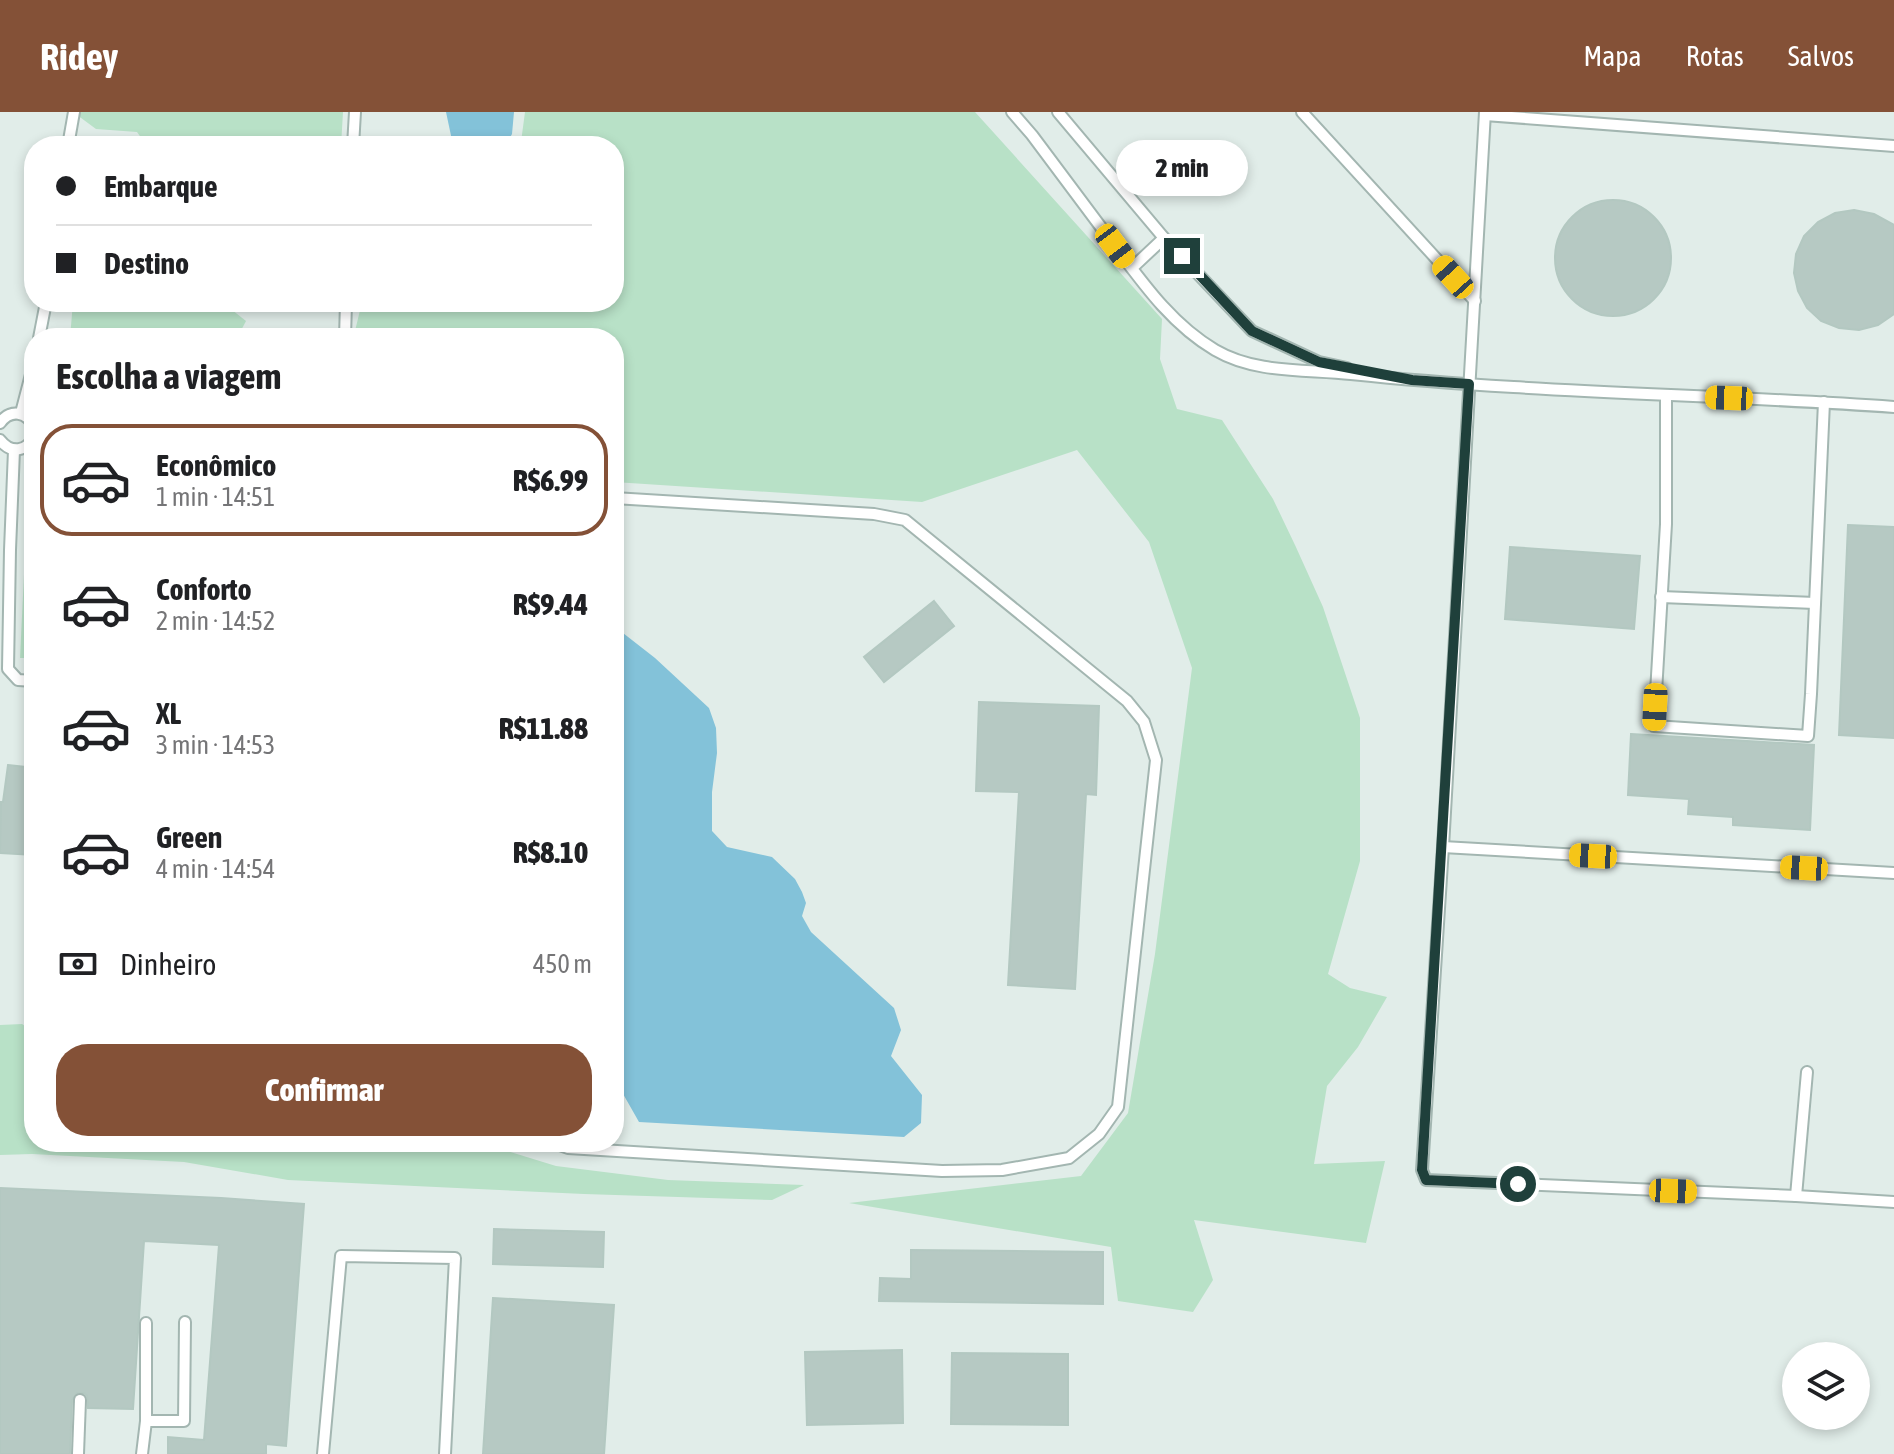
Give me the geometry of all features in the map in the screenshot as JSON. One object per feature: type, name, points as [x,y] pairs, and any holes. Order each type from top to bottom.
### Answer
[{"type":"lane","points":[[70,136],[74,112]]},
{"type":"lane","points":[[354,136],[355,112]]},
{"type":"lane","points":[[1012,112],[1157,302],[1216,351],[1249,364],[1469,384],[1894,407]]},
{"type":"lane","points":[[1058,112],[1164,238],[1252,331],[1319,362],[1412,380]]},
{"type":"lane","points":[[1302,112],[1475,301]]},
{"type":"lane","points":[[1894,146],[1485,113],[1422,1170],[1426,1180],[1894,1202]]},
{"type":"lane","points":[[1132,268],[1164,238]]},
{"type":"lane","points":[[1666,396],[1666,524],[1654,726],[1808,736],[1824,402]]},
{"type":"lane","points":[[21,413],[24,401]]},
{"type":"lane","points":[[0,423],[11,413],[24,415]]},
{"type":"lane","points":[[0,440],[14,450],[24,448]]},
{"type":"lane","points":[[14,450],[8,669],[18,680],[24,680]]},
{"type":"lane","points":[[624,499],[874,514],[905,520],[1127,701],[1144,722],[1156,760],[1118,1107],[1099,1134],[1069,1158],[1002,1170],[942,1171],[624,1151]]},
{"type":"lane","points":[[1661,597],[1815,603]]},
{"type":"lane","points":[[1443,847],[1894,873]]},
{"type":"lane","points":[[1796,1196],[1807,1072]]},
{"type":"lane","points":[[323,1454],[341,1256],[455,1258],[445,1454]]},
{"type":"lane","points":[[146,1421],[184,1421],[185,1322]]},
{"type":"lane","points":[[142,1454],[146,1421],[146,1323]]},
{"type":"lane","points":[[78,1454],[80,1400]]},
{"type":"green space","points":[[73,112],[343,112],[342,136],[140,136],[137,132],[96,129]]},
{"type":"green space","points":[[525,112],[975,112],[1162,319],[1160,359],[1177,409],[1222,420],[1273,499],[1323,607],[1360,718],[1360,861],[1328,974],[1350,988],[1387,997],[1358,1047],[1327,1086],[1314,1164],[1385,1161],[1366,1243],[1194,1220],[1213,1280],[1193,1312],[1118,1301],[1111,1247],[849,1203],[1081,1176],[1128,1113],[1155,954],[1192,668],[1149,542],[1077,450],[922,502],[624,483],[624,328],[356,328],[360,312],[624,312],[624,136],[522,136]]},
{"type":"green space","points":[[72,312],[235,312],[246,321],[242,328],[71,328]]},
{"type":"green space","points":[[24,575],[24,658],[20,658]]},
{"type":"green space","points":[[0,1025],[24,1025],[24,1152],[510,1152],[556,1166],[668,1180],[804,1185],[772,1200],[584,1194],[288,1180],[184,1162],[0,1155]]},
{"type":"water","points":[[446,112],[514,112],[511,136],[451,136]]},
{"type":"water","points":[[624,634],[709,708],[716,728],[717,753],[712,792],[712,831],[727,847],[772,857],[795,879],[806,903],[802,916],[811,932],[894,1008],[901,1030],[891,1056],[922,1095],[921,1123],[904,1137],[639,1122],[624,1096]]},
{"type":"building","points":[[1613,200],[1635,204],[1654,217],[1667,236],[1671,258],[1667,280],[1654,299],[1635,312],[1613,316],[1591,312],[1572,299],[1559,280],[1555,258],[1559,236],[1572,217],[1591,204]]},
{"type":"building","points":[[1854,210],[1874,214],[1894,225],[1894,314],[1878,325],[1859,330],[1839,328],[1821,321],[1807,308],[1798,291],[1794,273],[1796,254],[1804,236],[1818,222],[1835,213]]},
{"type":"building","points":[[1848,525],[1894,527],[1894,738],[1839,735]]},
{"type":"building","points":[[1510,547],[1640,556],[1634,629],[1505,619]]},
{"type":"building","points":[[934,601],[954,626],[884,682],[864,657]]},
{"type":"building","points":[[979,702],[1099,706],[1096,795],[1086,794],[1075,989],[1008,985],[1019,792],[976,791]]},
{"type":"building","points":[[1631,734],[1814,745],[1810,830],[1733,825],[1733,817],[1688,814],[1689,799],[1628,795]]},
{"type":"building","points":[[8,765],[24,767],[24,854],[0,853]]},
{"type":"building","points":[[0,1188],[304,1204],[286,1446],[266,1444],[266,1454],[168,1454],[168,1437],[204,1440],[219,1245],[144,1241],[133,1409],[88,1408],[87,1396],[77,1393],[72,1400],[70,1454],[0,1454]]},
{"type":"building","points":[[494,1229],[604,1232],[603,1267],[493,1264]]},
{"type":"building","points":[[911,1250],[1103,1252],[1103,1304],[879,1301],[880,1278],[911,1279]]},
{"type":"building","points":[[493,1298],[614,1305],[604,1454],[483,1454]]},
{"type":"building","points":[[902,1350],[903,1423],[807,1425],[805,1352]]},
{"type":"building","points":[[952,1353],[1068,1354],[1068,1425],[951,1424]]},
{"type":"route","points":[[1182,256],[1252,331],[1319,362],[1412,380],[1469,384],[1422,1170],[1426,1180],[1518,1184]]}]
